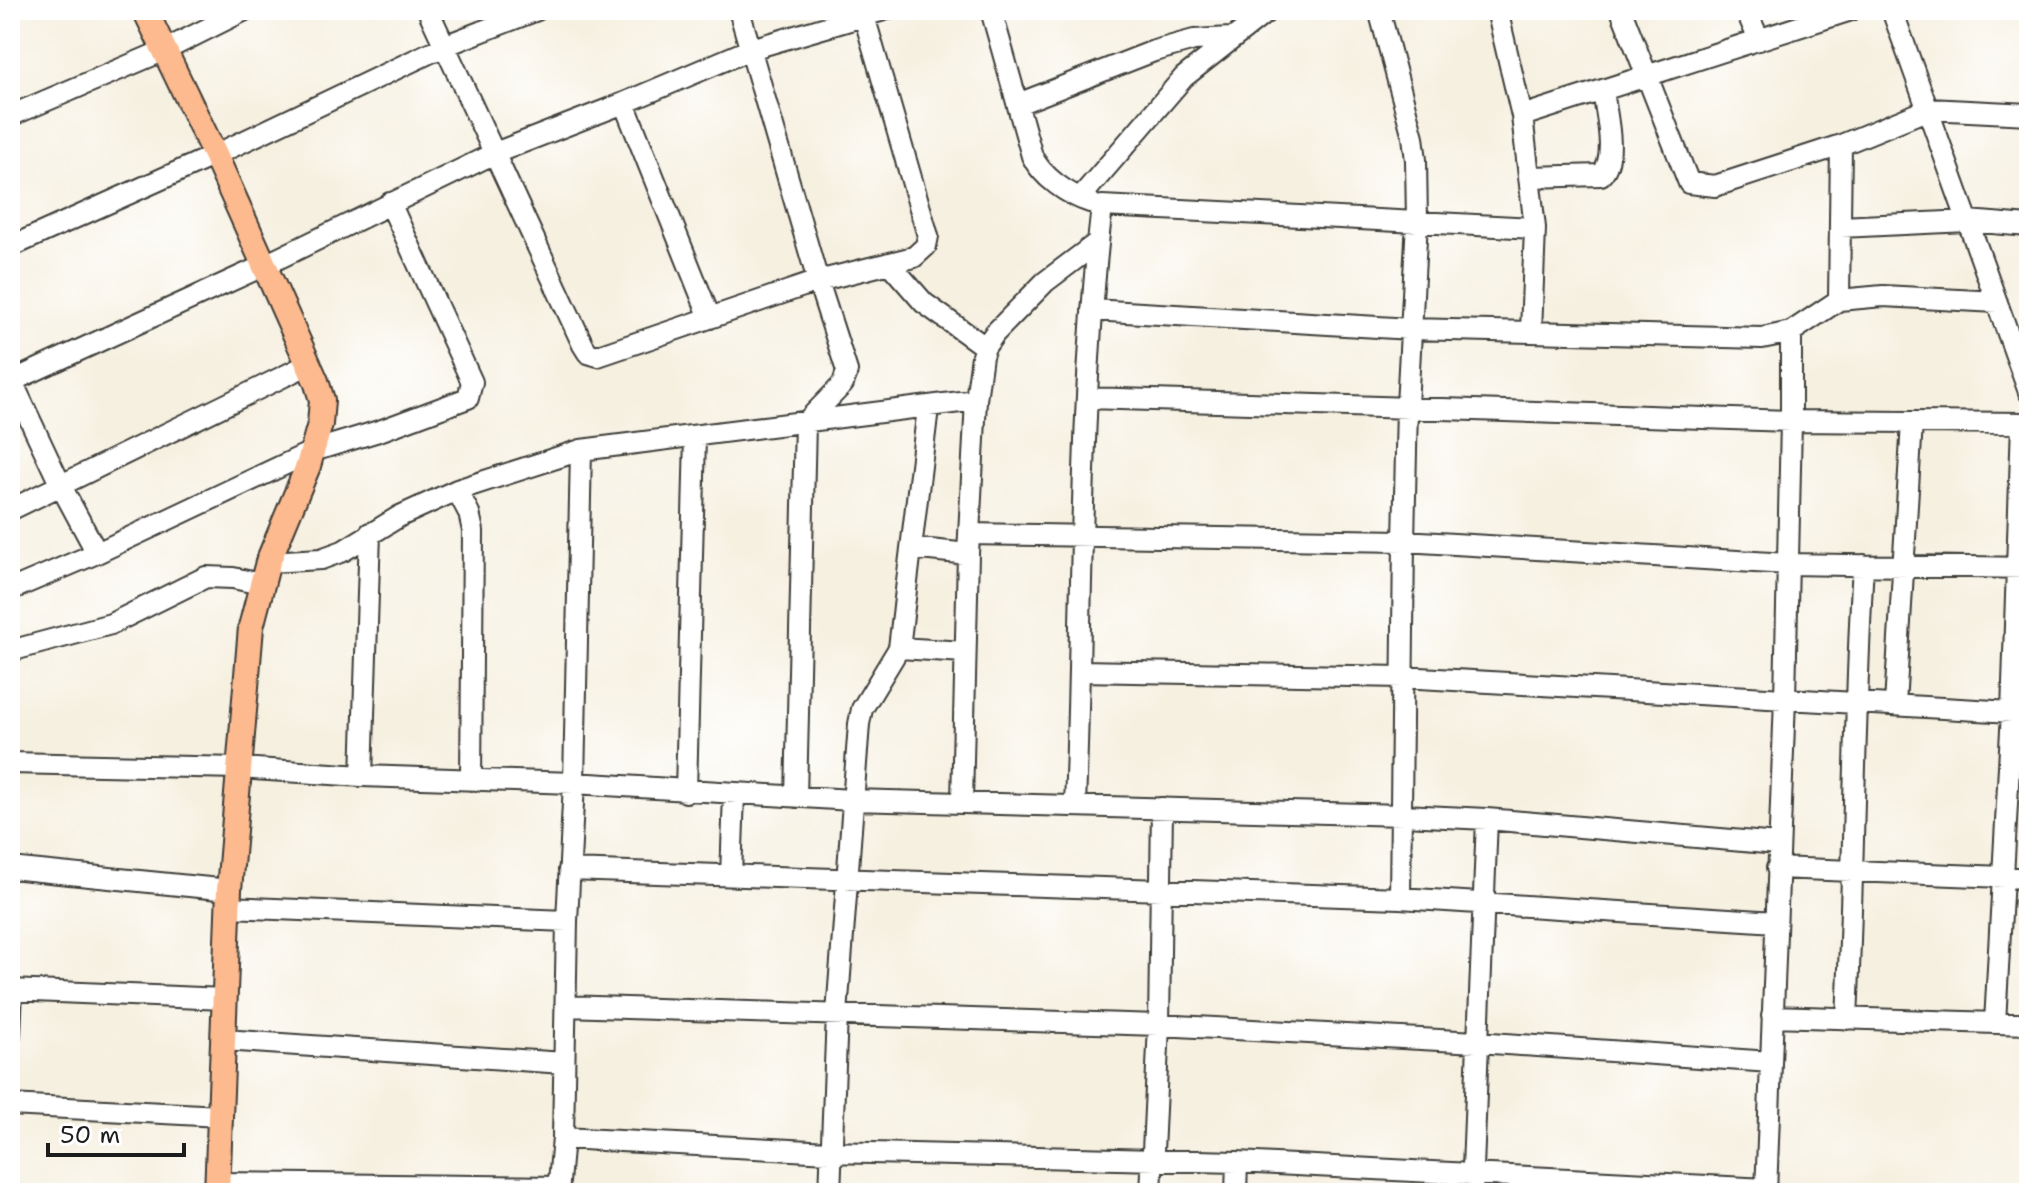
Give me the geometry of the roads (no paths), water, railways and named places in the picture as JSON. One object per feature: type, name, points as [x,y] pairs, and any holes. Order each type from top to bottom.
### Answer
[{"type":"main road","points":[[145,10],[265,265],[322,400],[313,451],[264,573],[251,627],[228,898],[218,1188]]},
{"type":"street","points":[[10,116],[165,50],[245,10]]},
{"type":"street","points":[[97,553],[61,486],[11,380],[265,265],[495,153],[751,49],[874,13],[928,236],[926,246],[914,257],[818,281],[598,356],[588,353],[495,153],[444,46],[428,10]]},
{"type":"street","points":[[10,247],[215,155],[444,46],[537,10]]},
{"type":"street","points":[[739,10],[847,371],[843,384],[805,423],[796,797]]},
{"type":"street","points":[[991,10],[1032,156],[1039,170],[1080,198],[1102,206],[1535,228]]},
{"type":"street","points":[[1080,198],[1184,77],[1231,38],[1249,16],[1269,10]]},
{"type":"street","points":[[1379,10],[1413,137],[1416,160],[1417,221],[1407,406],[1404,541],[1400,898]]},
{"type":"street","points":[[1497,10],[1522,116],[1530,177],[1535,228],[1531,332]]},
{"type":"street","points":[[1621,10],[1689,183],[1693,185],[1715,186],[1841,145],[1929,109],[2029,114]]},
{"type":"street","points":[[1746,10],[1759,40]]},
{"type":"street","points":[[1522,116],[1851,10]]},
{"type":"street","points":[[1892,10],[2029,392]]},
{"type":"street","points":[[1018,104],[1154,51],[1194,40],[1231,38]]},
{"type":"street","points":[[1530,177],[1601,175],[1607,169],[1611,156],[1603,91]]},
{"type":"street","points":[[624,103],[710,318]]},
{"type":"street","points":[[1839,300],[1841,145]]},
{"type":"street","points":[[10,590],[97,553],[313,451],[382,430],[468,398],[472,382],[390,203]]},
{"type":"street","points":[[1075,805],[1081,537],[1092,310],[1102,206]]},
{"type":"street","points":[[1840,227],[1968,221],[2029,226]]},
{"type":"street","points":[[962,802],[968,544],[978,372],[985,347],[1045,282],[1098,242]]},
{"type":"street","points":[[889,263],[924,303],[985,347]]},
{"type":"street","points":[[1092,310],[1411,329],[1762,338],[1791,332],[1839,300],[1883,296],[1997,302]]},
{"type":"street","points":[[563,1138],[830,1152],[1237,1162],[1473,1183],[1766,1191],[1785,699],[1791,332]]},
{"type":"street","points":[[10,510],[309,364]]},
{"type":"street","points":[[1088,398],[1407,406],[1791,421],[2026,423],[2023,705],[2002,878],[1995,1023]]},
{"type":"street","points":[[10,651],[111,624],[206,577],[264,573],[321,559],[343,551],[400,516],[457,490],[581,450],[976,400]]},
{"type":"street","points":[[830,1193],[837,1014],[852,800],[862,709],[899,648],[928,408]]},
{"type":"street","points":[[1895,705],[1912,422]]},
{"type":"street","points":[[686,792],[695,437]]},
{"type":"street","points":[[218,1188],[558,1190],[563,1138],[581,450]]},
{"type":"street","points":[[457,490],[469,513],[473,531],[471,780]]},
{"type":"street","points":[[362,776],[370,533]]},
{"type":"street","points":[[911,548],[1081,537],[1404,541],[1788,564],[2023,568]]},
{"type":"street","points":[[1847,1019],[1854,872],[1855,703],[1863,565]]},
{"type":"street","points":[[899,648],[965,652]]},
{"type":"street","points":[[1080,671],[1402,677],[1895,705],[2023,705]]},
{"type":"street","points":[[10,763],[239,768],[362,776],[574,783],[852,800],[1403,815],[1487,819],[1778,844]]},
{"type":"street","points":[[731,876],[734,794]]},
{"type":"street","points":[[1151,1193],[1159,1025],[1162,808]]},
{"type":"street","points":[[1473,1183],[1487,819]]},
{"type":"street","points":[[10,868],[228,898],[567,921]]},
{"type":"street","points":[[1777,868],[2029,878]]},
{"type":"street","points":[[569,870],[1400,898],[1776,922]]},
{"type":"street","points":[[10,1035],[11,990],[225,999]]},
{"type":"street","points":[[565,1006],[1159,1025],[1771,1062]]},
{"type":"street","points":[[1772,1016],[2029,1024]]},
{"type":"street","points":[[223,1040],[564,1063]]},
{"type":"street","points":[[10,1105],[220,1116]]},
{"type":"street","points":[[1236,1193],[1237,1162]]}]
